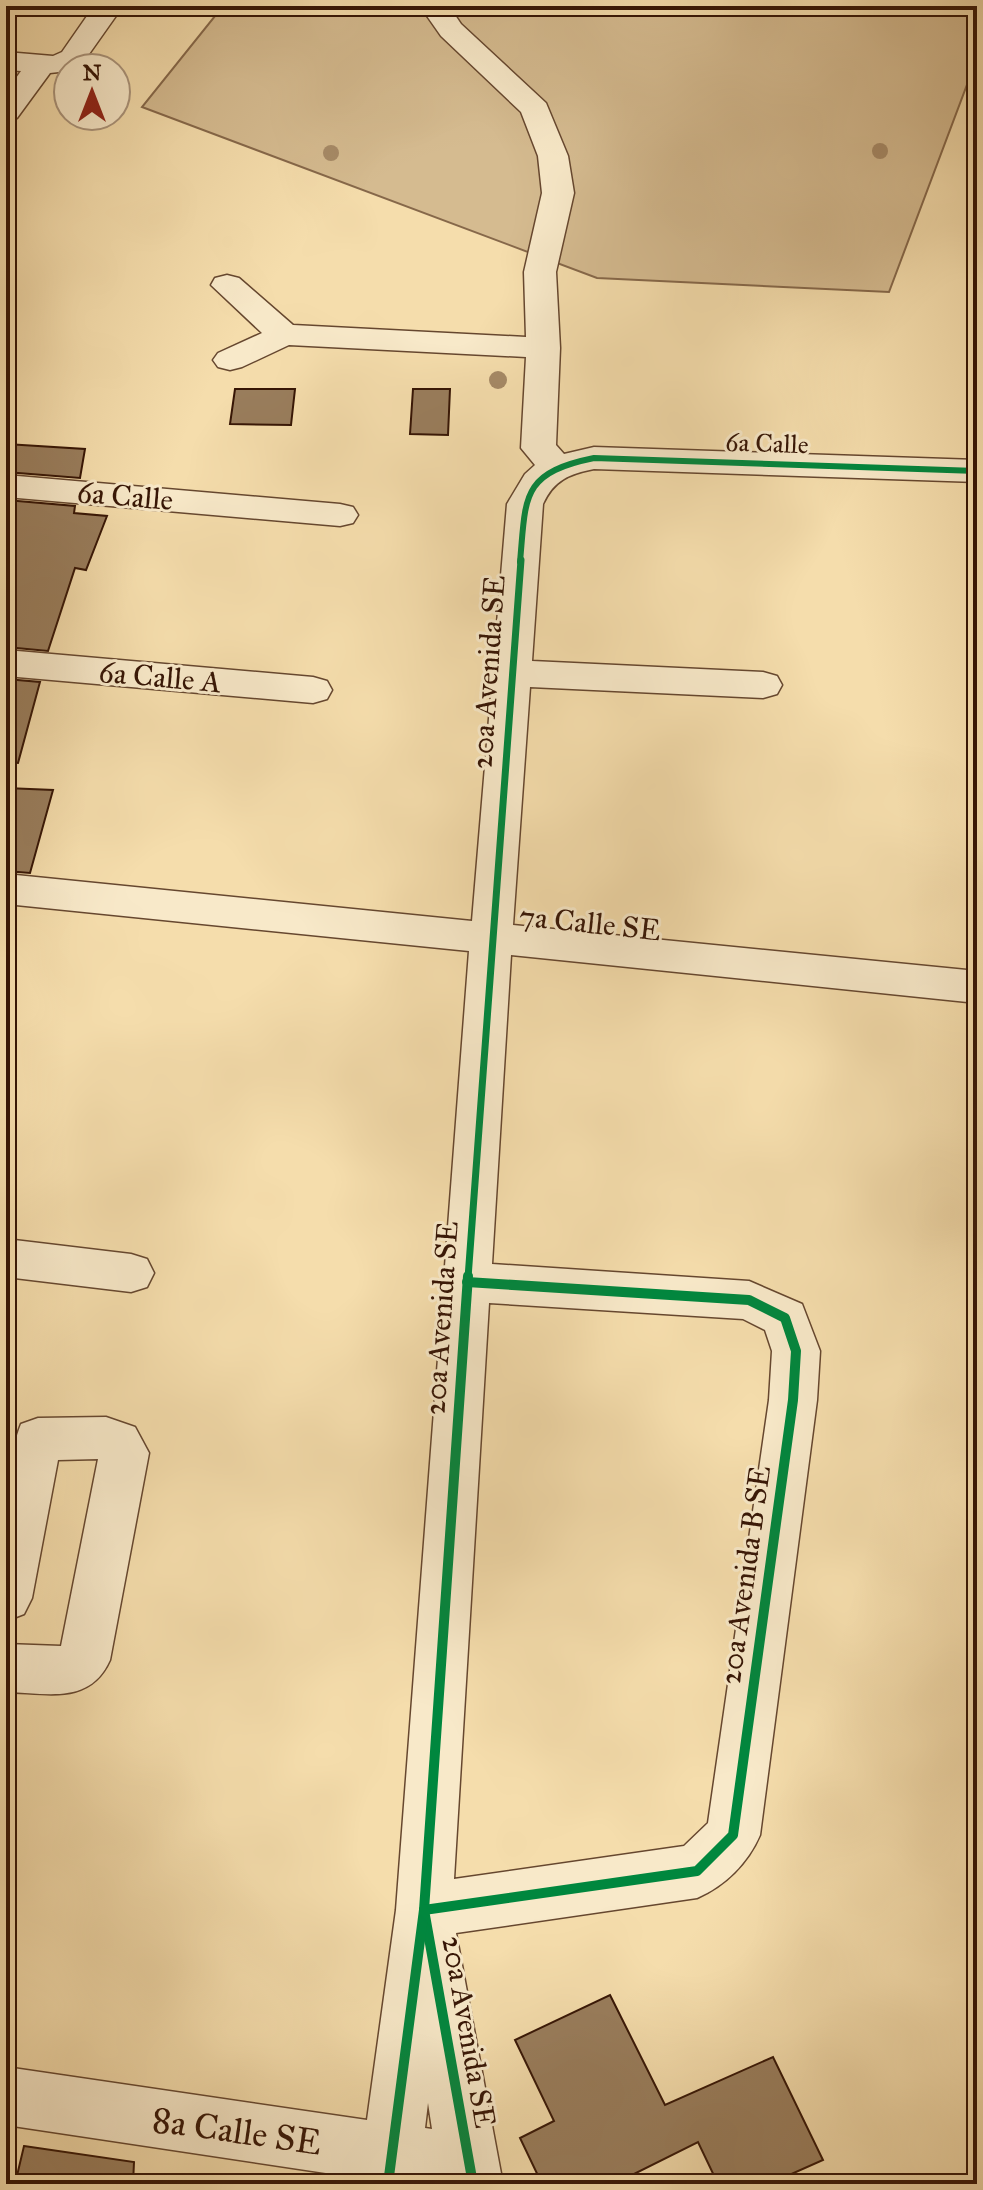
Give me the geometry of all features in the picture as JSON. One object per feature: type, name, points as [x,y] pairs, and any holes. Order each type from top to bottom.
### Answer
[{"type":"street","points":[[6,61],[58,65],[72,58],[109,6]]},
{"type":"street","points":[[434,6],[451,30],[535,109],[553,156],[558,193],[540,272],[543,348],[538,448],[557,466]]},
{"type":"street","points":[[6,112],[42,64]]},
{"type":"street","points":[[227,285],[284,335]]},
{"type":"street","points":[[230,360],[284,335],[543,348]]},
{"type":"street","name":"6a Calle","points":[[557,466],[594,458],[977,471]]},
{"type":"street","name":"20a Avenida SE","points":[[470,2174],[424,1910],[491,937],[525,504],[535,480],[557,466]]},
{"type":"street","name":"6a Calle","points":[[6,486],[340,515]]},
{"type":"street","name":"6a Calle A","points":[[6,663],[313,690]]},
{"type":"street","points":[[512,673],[763,685]]},
{"type":"street","name":"7a Calle SE","points":[[6,889],[977,987]]},
{"type":"street","points":[[6,1258],[131,1273]]},
{"type":"street","name":"20a Avenida B SE","points":[[424,1910],[697,1871],[733,1835],[793,1400],[796,1351],[785,1318],[749,1300],[467,1282]]},
{"type":"street","points":[[6,1598],[38,1439],[106,1438],[118,1442],[124,1453],[84,1660],[71,1670],[6,1668]]},
{"type":"street","points":[[390,2169],[424,1910]]},
{"type":"street","name":"8a Calle SE","points":[[6,2096],[390,2169],[470,2174]]},
{"type":"shaded area","points":[[223,6],[977,6],[977,58],[889,292],[597,278],[142,107]]},
{"type":"building","points":[[235,389],[295,389],[291,425],[230,424]]},
{"type":"building","points":[[413,389],[450,389],[448,435],[410,434]]},
{"type":"building","points":[[6,444],[85,449],[80,478],[6,472]]},
{"type":"building","points":[[6,500],[75,506],[74,513],[107,516],[86,570],[75,568],[48,651],[6,647]]},
{"type":"building","points":[[6,679],[40,682],[18,763],[6,762]]},
{"type":"building","points":[[6,788],[53,790],[30,873],[6,871]]},
{"type":"building","points":[[610,1995],[665,2105],[773,2057],[823,2160],[769,2184],[718,2184],[698,2142],[614,2184],[542,2184],[520,2138],[554,2121],[515,2040]]},
{"type":"building","points":[[24,2146],[134,2162],[133,2184],[15,2184]]},
{"type":"cycle path","points":[[473,2184],[424,1910],[491,937],[525,504],[537,482],[551,470],[594,458],[977,471]]},
{"type":"cycle path","points":[[388,2184],[424,1910],[697,1871],[733,1835],[793,1400],[796,1351],[785,1318],[749,1300],[467,1282]]}]
